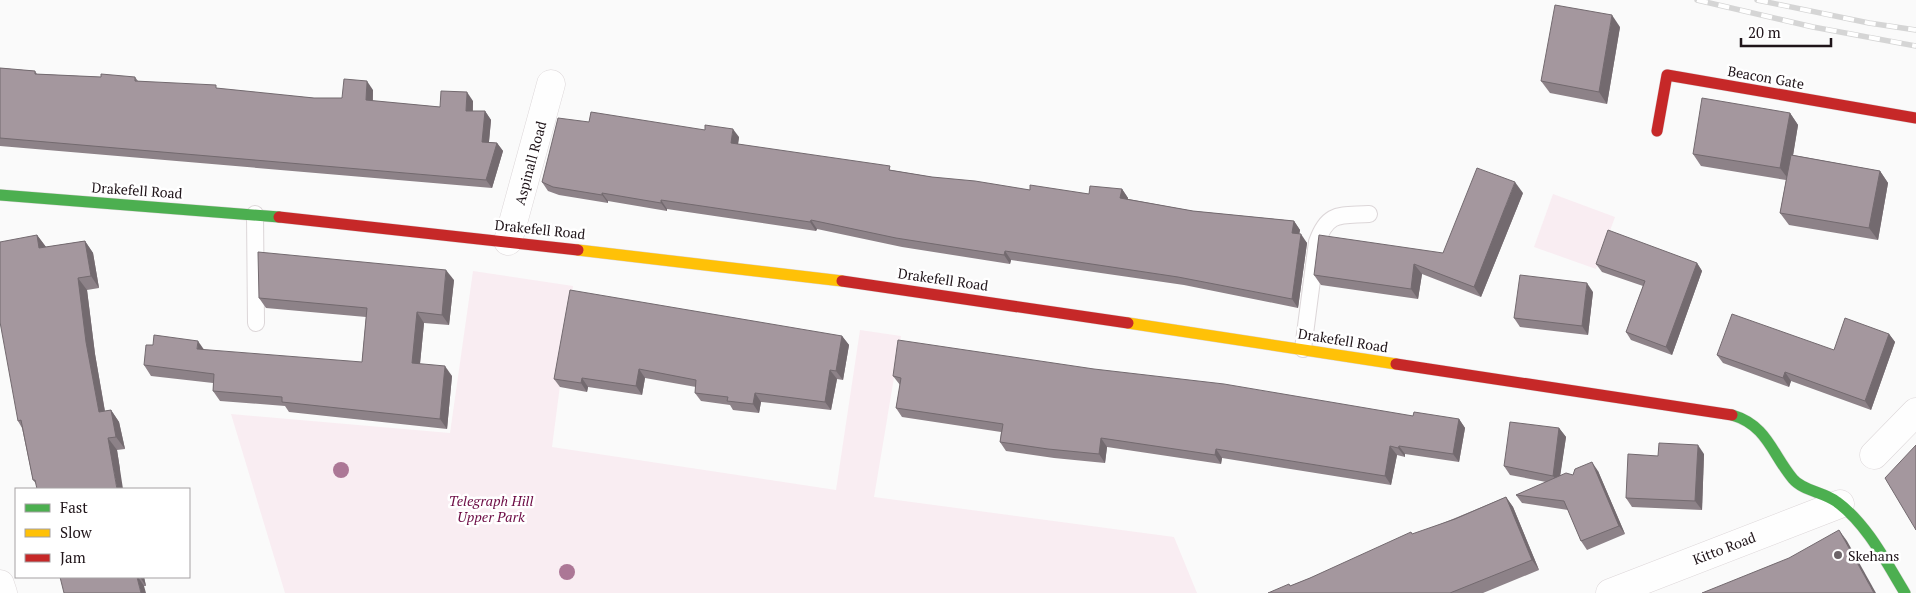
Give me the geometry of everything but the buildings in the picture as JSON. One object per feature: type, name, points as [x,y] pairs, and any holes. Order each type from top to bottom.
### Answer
[{"type":"main road","name":"Beacon Gate","points":[[1657,131],[1667,75],[1916,118]]},
{"type":"main road","name":"Drakefell Road","points":[[0,195],[254,214],[508,241],[891,286],[1734,415],[1760,429],[1794,480],[1801,486],[1826,494],[1840,504]]},
{"type":"main road","points":[[1840,504],[1868,538],[1905,593]]},
{"type":"street","name":"Aspinall Road","points":[[508,241],[550,84]]},
{"type":"street","points":[[1874,454],[1916,412]]},
{"type":"street","name":"Kitto Road","points":[[1610,593],[1840,504]]},
{"type":"street","points":[[0,584],[2,593]]},
{"type":"lane","points":[[254,214],[256,323]]},
{"type":"lane","points":[[1303,349],[1317,242],[1322,227],[1340,216],[1369,214]]},
{"type":"green space","points":[[1553,194],[1615,217],[1596,269],[1534,247]]},
{"type":"green space","name":"Telegraph Hill Upper Park","points":[[473,271],[573,286],[552,447],[836,490],[860,330],[901,336],[874,497],[1174,537],[1197,593],[285,593],[231,414],[450,433]]},
{"type":"railway","points":[[1697,0],[1813,27],[1916,46]]},
{"type":"railway","points":[[1757,0],[1869,23],[1916,30]]},
{"type":"traffic: fast","points":[[0,195],[279,217]]},
{"type":"traffic: fast","points":[[1732,415],[1744,420],[1761,433],[1797,483],[1837,502],[1858,521],[1875,544],[1905,593]]},
{"type":"traffic: slow","points":[[578,250],[842,281]]},
{"type":"traffic: slow","points":[[1128,323],[1396,364]]},
{"type":"traffic: jam","points":[[1657,131],[1667,75],[1916,118]]},
{"type":"traffic: jam","points":[[279,217],[578,250]]},
{"type":"traffic: jam","points":[[842,281],[1128,323]]},
{"type":"traffic: jam","points":[[1396,364],[1732,415]]},
{"type":"place","name":"Skehans","points":[[1838,555]]}]
